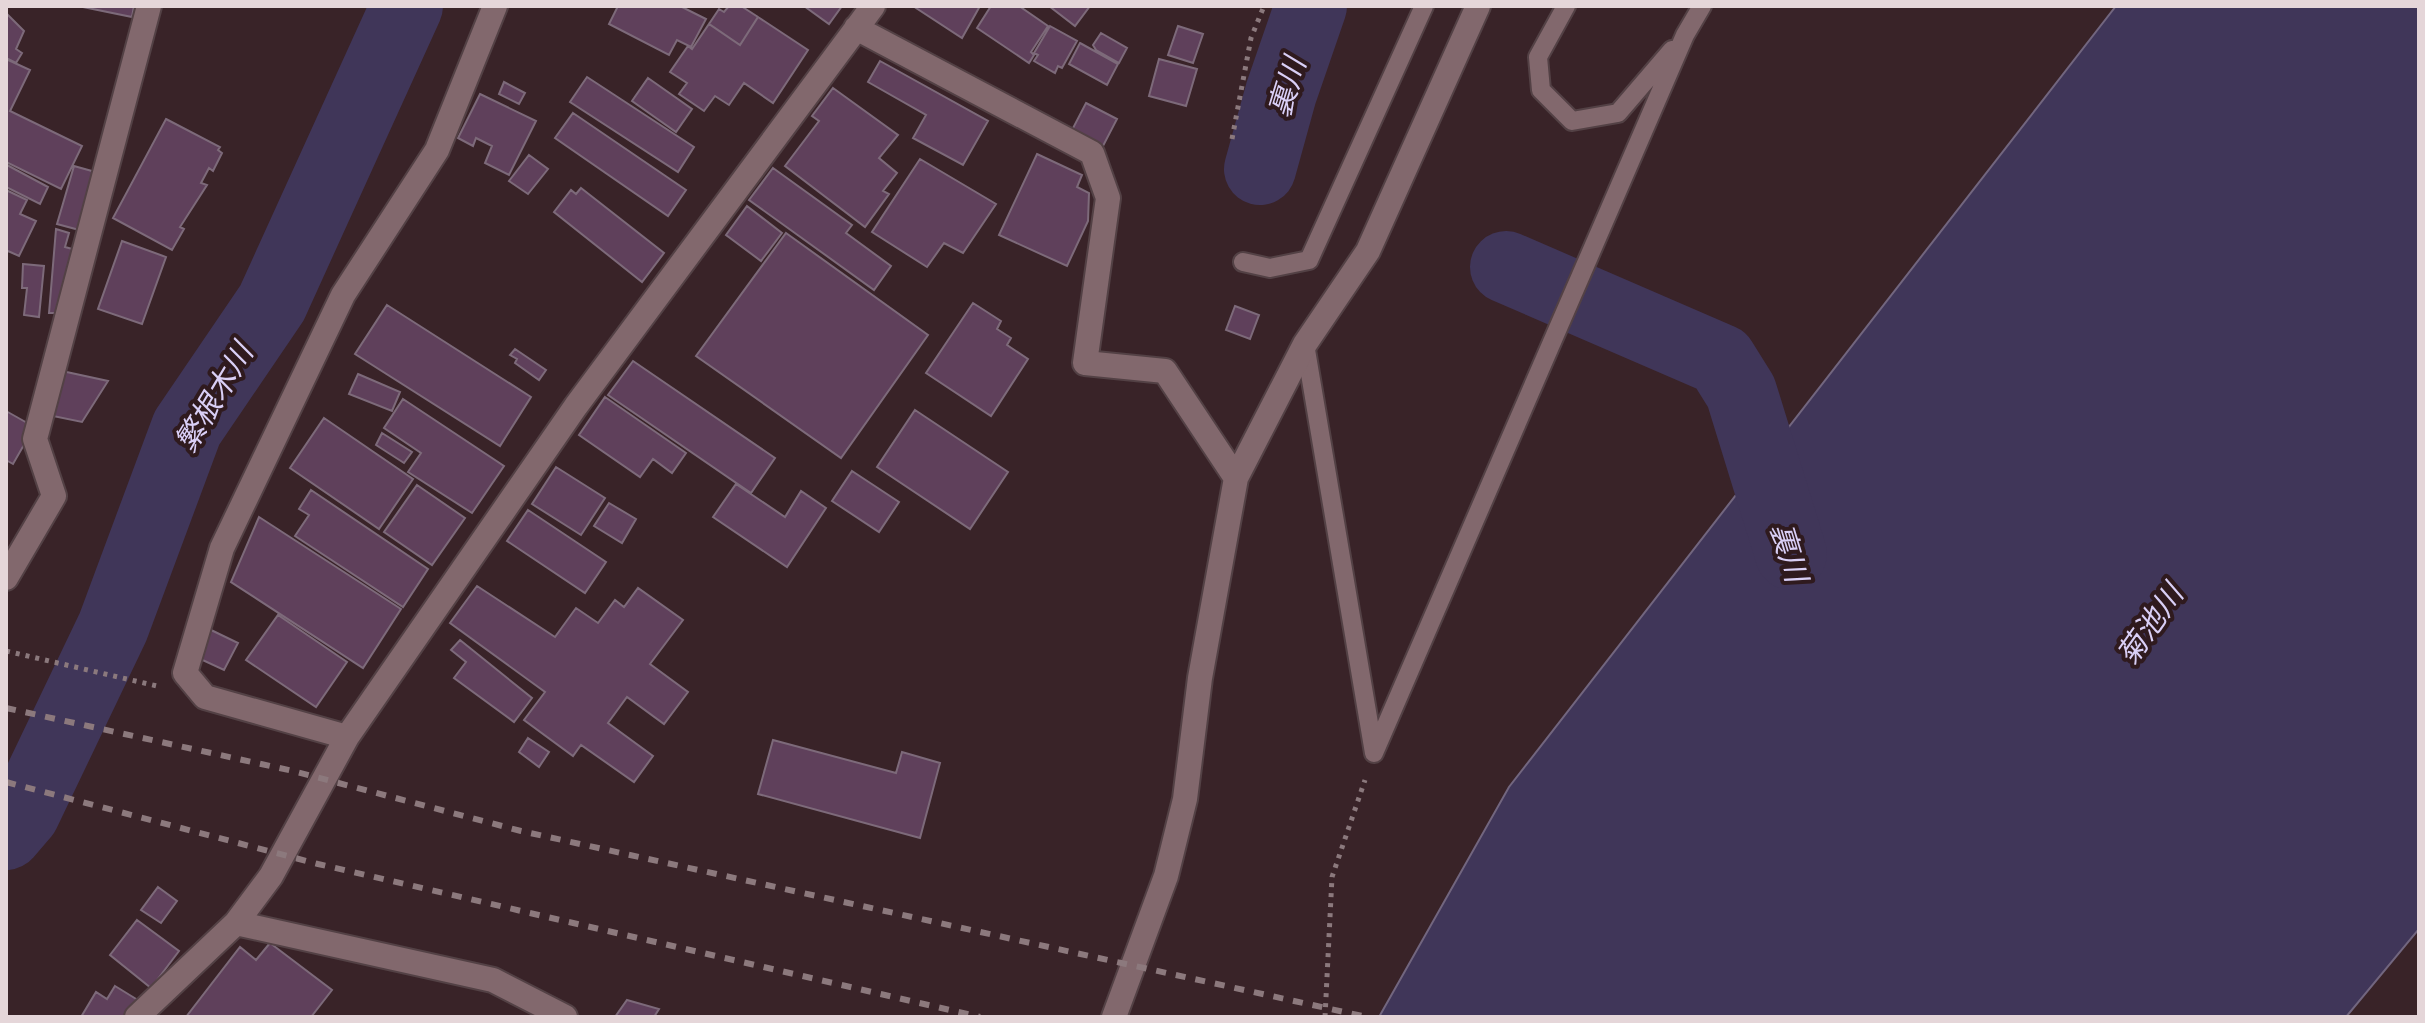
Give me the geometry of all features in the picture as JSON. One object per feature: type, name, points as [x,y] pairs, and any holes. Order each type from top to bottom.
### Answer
[{"type":"street","points":[[6,578],[54,496],[35,439],[149,6]]},
{"type":"street","points":[[347,737],[205,697],[185,673],[222,548],[343,295],[437,150],[495,6]]},
{"type":"street","points":[[137,1017],[236,923],[271,876],[347,737],[576,406],[873,6]]},
{"type":"street","points":[[1114,1017],[1166,876],[1185,799],[1200,678],[1236,478],[1305,344],[1368,251],[1478,6]]},
{"type":"street","points":[[856,28],[1092,153],[1108,198],[1085,363],[1165,371],[1236,478]]},
{"type":"street","points":[[236,923],[493,980],[565,1017]]},
{"type":"lane","points":[[1243,262],[1270,268],[1309,260],[1424,6]]},
{"type":"lane","points":[[1566,6],[1538,57],[1541,90],[1572,121],[1618,113],[1685,35]]},
{"type":"lane","points":[[1374,753],[1685,35],[1702,6]]},
{"type":"lane","points":[[1305,344],[1374,753]]},
{"type":"path","points":[[1232,139],[1251,38],[1264,6]]},
{"type":"path","points":[[6,651],[205,697]]},
{"type":"path","points":[[1325,1017],[1332,877],[1374,753]]},
{"type":"water","name":"菊池川","points":[[2116,6],[2419,6],[2419,929],[2346,1017],[1379,1017],[1509,787]]},
{"type":"building","points":[[78,6],[134,6],[132,17]]},
{"type":"building","points":[[618,6],[680,6],[706,19],[691,47],[677,40],[669,55],[609,24]]},
{"type":"building","points":[[729,6],[741,6],[758,17],[740,45],[709,24],[719,9],[724,12]]},
{"type":"building","points":[[804,6],[842,6],[829,24]]},
{"type":"building","points":[[913,6],[980,6],[962,38]]},
{"type":"building","points":[[991,6],[1019,6],[1048,26],[1031,52],[1034,55],[1029,63],[977,28]]},
{"type":"building","points":[[1049,6],[1090,6],[1075,26]]},
{"type":"building","points":[[6,13],[24,31],[16,49],[22,53],[16,63],[6,58]]},
{"type":"building","points":[[758,17],[808,50],[773,103],[744,83],[729,105],[715,96],[704,111],[679,94],[687,83],[670,72],[688,46],[692,49],[709,24],[740,45]]},
{"type":"building","points":[[1050,26],[1077,41],[1062,68],[1058,66],[1055,73],[1034,61],[1038,55],[1034,53]]},
{"type":"building","points":[[1178,26],[1203,34],[1193,63],[1168,55]]},
{"type":"building","points":[[1101,33],[1127,48],[1119,63],[1096,50],[1093,45]]},
{"type":"building","points":[[1080,43],[1118,64],[1107,85],[1069,64]]},
{"type":"building","points":[[6,59],[30,70],[10,111],[82,146],[61,189],[6,162]]},
{"type":"building","points":[[1159,59],[1197,69],[1186,106],[1149,96]]},
{"type":"building","points":[[880,61],[988,121],[963,165],[913,138],[926,115],[868,82]]},
{"type":"building","points":[[587,77],[694,147],[678,172],[570,102]]},
{"type":"building","points":[[648,78],[692,109],[676,132],[632,101]]},
{"type":"building","points":[[504,82],[525,93],[519,104],[499,94]]},
{"type":"building","points":[[833,88],[898,135],[879,158],[897,173],[883,191],[889,194],[865,227],[785,166],[819,121],[812,116]]},
{"type":"building","points":[[480,94],[536,121],[509,175],[485,163],[492,146],[476,138],[473,146],[458,138]]},
{"type":"building","points":[[1086,103],[1117,119],[1103,146],[1072,130]]},
{"type":"building","points":[[573,113],[686,190],[668,216],[555,138]]},
{"type":"building","points":[[166,119],[220,147],[218,150],[222,153],[213,171],[209,168],[201,183],[207,185],[180,227],[184,229],[172,250],[113,218]]},
{"type":"building","points":[[1037,154],[1082,175],[1077,187],[1089,193],[1088,221],[1067,266],[999,235]]},
{"type":"building","points":[[529,155],[548,169],[528,194],[509,181]]},
{"type":"building","points":[[920,159],[996,204],[963,253],[944,243],[927,267],[872,232]]},
{"type":"building","points":[[7,165],[48,187],[40,204],[6,187]]},
{"type":"building","points":[[74,166],[99,173],[83,231],[57,224]]},
{"type":"building","points":[[773,168],[852,225],[846,233],[891,266],[874,290],[749,200]]},
{"type":"building","points":[[581,188],[664,253],[642,282],[554,212],[571,190],[576,194]]},
{"type":"building","points":[[6,190],[27,200],[20,214],[36,221],[19,256],[6,253]]},
{"type":"building","points":[[747,206],[782,233],[761,261],[726,235]]},
{"type":"building","points":[[56,229],[69,233],[65,247],[76,250],[58,313],[49,313]]},
{"type":"building","points":[[786,233],[928,335],[841,458],[696,356]]},
{"type":"building","points":[[122,241],[166,257],[142,324],[98,309]]},
{"type":"building","points":[[23,264],[44,266],[39,317],[24,315],[27,288],[22,288]]},
{"type":"building","points":[[973,303],[1001,321],[997,329],[1011,338],[1007,345],[1028,359],[991,416],[926,373]]},
{"type":"building","points":[[387,305],[531,397],[500,446],[355,354]]},
{"type":"building","points":[[1235,306],[1259,315],[1250,339],[1226,330]]},
{"type":"building","points":[[515,349],[546,370],[539,380],[515,363],[517,359],[510,355]]},
{"type":"building","points":[[633,361],[775,458],[751,493],[608,395]]},
{"type":"building","points":[[62,371],[108,381],[82,422],[53,416]]},
{"type":"building","points":[[358,374],[400,392],[392,411],[349,394]]},
{"type":"building","points":[[605,397],[686,453],[672,473],[653,459],[640,477],[579,435]]},
{"type":"building","points":[[403,399],[504,466],[472,513],[408,472],[421,453],[384,428]]},
{"type":"building","points":[[915,410],[1008,472],[970,529],[877,467]]},
{"type":"building","points":[[6,411],[29,424],[29,436],[13,464],[6,460]]},
{"type":"building","points":[[324,418],[413,479],[379,529],[290,468]]},
{"type":"building","points":[[382,433],[412,452],[404,463],[376,445]]},
{"type":"building","points":[[556,467],[605,498],[581,535],[532,504]]},
{"type":"building","points":[[852,471],[899,502],[879,532],[832,501]]},
{"type":"building","points":[[736,484],[785,517],[801,491],[826,508],[787,567],[713,517]]},
{"type":"building","points":[[417,485],[465,518],[432,565],[384,532]]},
{"type":"building","points":[[311,490],[428,569],[403,607],[295,536],[309,515],[299,509]]},
{"type":"building","points":[[609,503],[636,519],[622,543],[594,526]]},
{"type":"building","points":[[528,510],[606,562],[585,593],[507,541]]},
{"type":"building","points":[[259,517],[401,609],[363,668],[231,582]]},
{"type":"building","points":[[477,586],[555,637],[576,608],[598,623],[615,600],[624,607],[638,588],[683,620],[650,664],[688,692],[664,724],[627,697],[608,723],[653,756],[634,782],[581,745],[573,756],[524,720],[545,692],[450,623]]},
{"type":"building","points":[[278,615],[347,662],[316,707],[246,660]]},
{"type":"building","points":[[209,629],[238,643],[224,670],[196,657]]},
{"type":"building","points":[[460,640],[532,698],[514,722],[454,678],[466,662],[451,650]]},
{"type":"building","points":[[528,738],[549,752],[539,767],[519,752]]},
{"type":"building","points":[[773,740],[896,773],[902,752],[940,763],[920,838],[758,794]]},
{"type":"building","points":[[158,887],[177,901],[161,923],[141,910]]},
{"type":"building","points":[[137,920],[179,951],[151,988],[110,955]]},
{"type":"building","points":[[270,943],[332,990],[311,1017],[186,1017],[240,947],[256,960]]},
{"type":"building","points":[[115,986],[141,1002],[131,1017],[81,1017],[96,992],[107,999]]},
{"type":"building","points":[[627,1000],[659,1009],[654,1017],[615,1017]]},
{"type":"waterway","name":"繁根木川","points":[[6,834],[24,813],[113,627],[187,428],[272,303],[407,6]]},
{"type":"waterway","name":"裏川","points":[[1260,169],[1281,93],[1311,6]]},
{"type":"waterway","name":"裏川","points":[[1506,267],[1721,360],[1741,392],[1791,554]]},
{"type":"railway","points":[[6,708],[293,771],[521,831],[1367,1017]]},
{"type":"railway","points":[[6,782],[318,864],[980,1017]]}]
